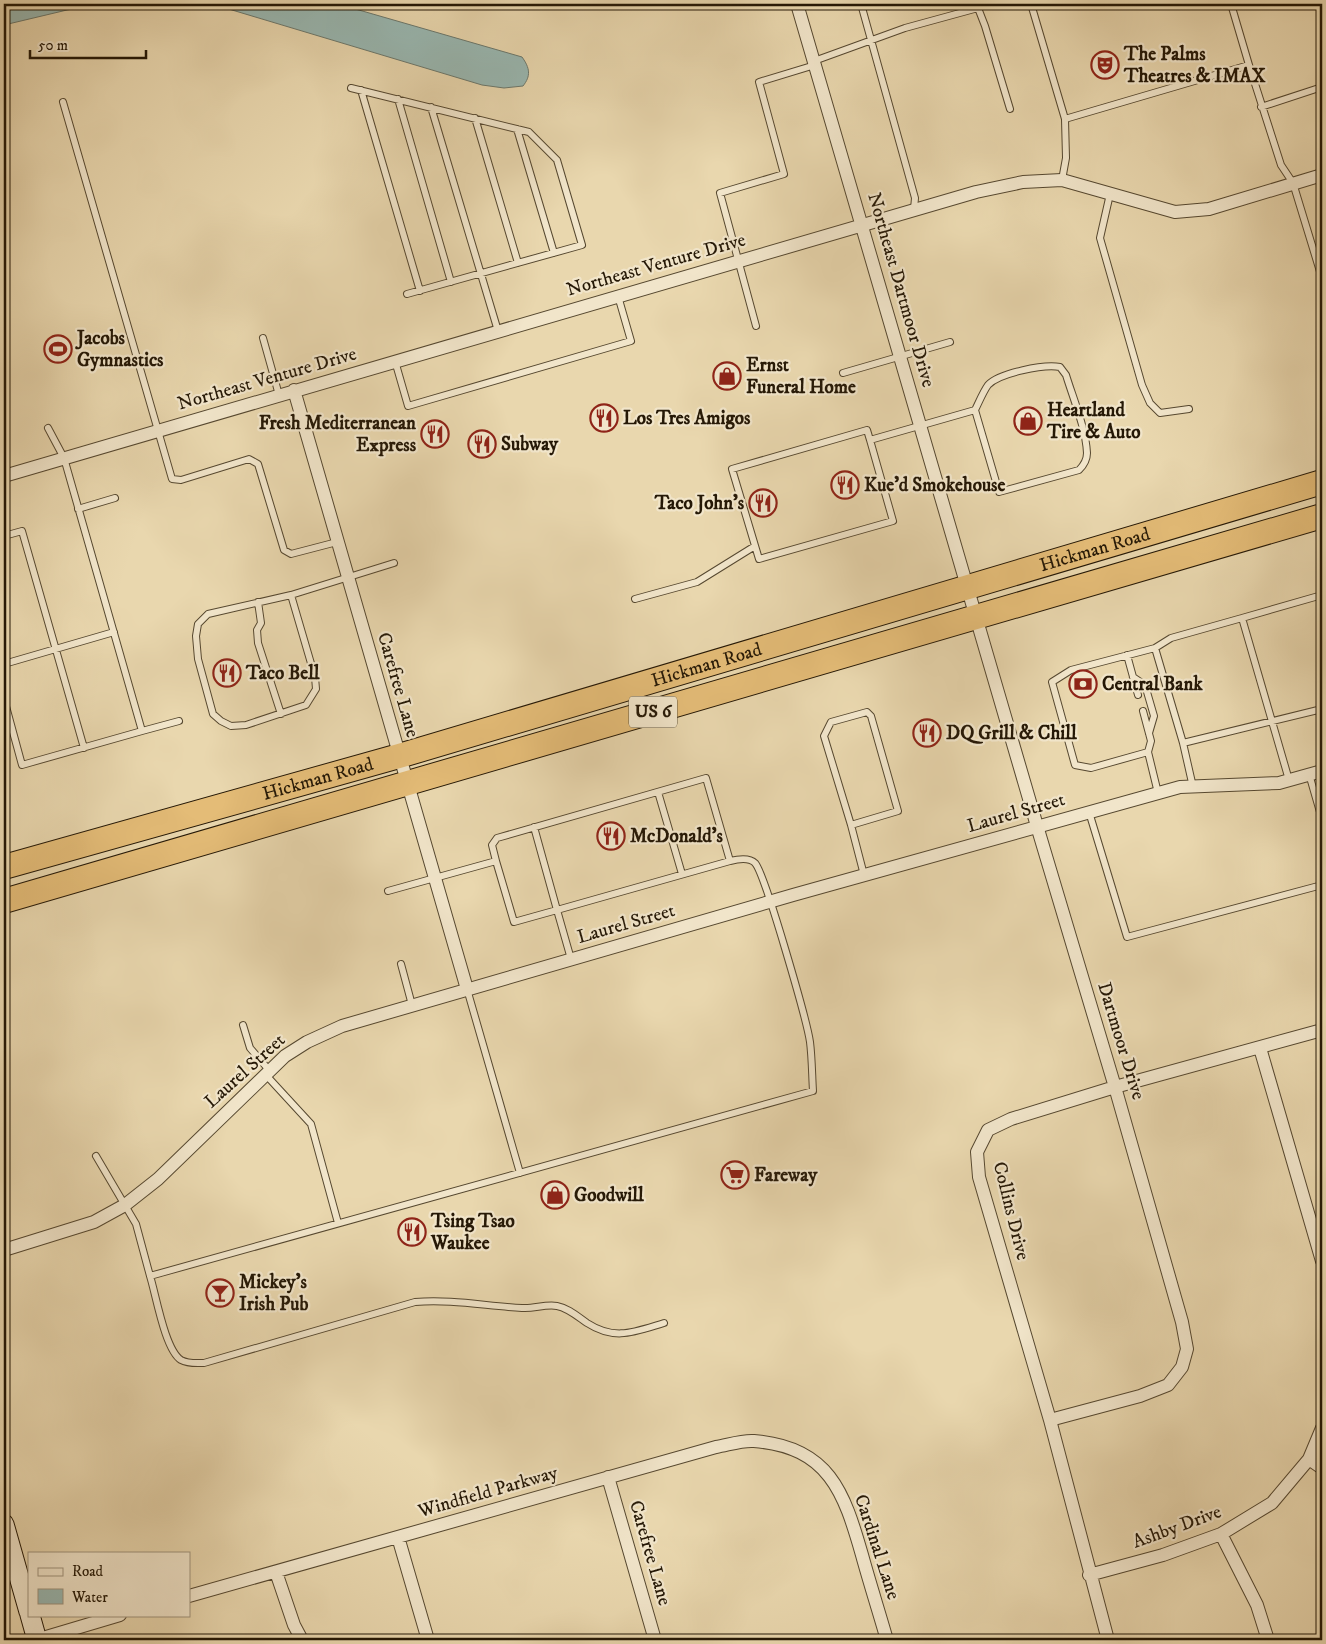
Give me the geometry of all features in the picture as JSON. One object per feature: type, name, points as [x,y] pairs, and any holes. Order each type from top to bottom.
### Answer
[{"type":"highway","name":"Hickman Road","points":[[4,867],[398,756],[1322,482]]},
{"type":"highway","name":"Hickman Road","points":[[4,901],[1322,516]]},
{"type":"street","name":"Northeast Dartmoor Drive","points":[[797,4],[968,588]]},
{"type":"street","name":"Northeast Venture Drive","points":[[4,476],[862,224],[1023,182],[1062,180],[1111,192],[1175,212],[1209,209],[1322,175]]},
{"type":"street","name":"Carefree Lane","points":[[294,390],[398,756],[408,783],[468,989]]},
{"type":"street","name":"Dartmoor Drive","points":[[968,588],[1115,1087],[1182,1322],[1187,1349],[1182,1367],[1168,1385],[1140,1396],[1050,1420]]},
{"type":"street","name":"Laurel Street","points":[[4,1250],[94,1222],[126,1205],[158,1179],[267,1072],[307,1042],[332,1030],[412,1005],[864,875],[1180,787],[1280,783],[1322,771]]},
{"type":"street","name":"Collins Drive","points":[[1108,1640],[1089,1575],[1050,1420],[979,1176],[977,1152],[988,1130],[1011,1119],[1115,1087],[1322,1030]]},
{"type":"street","points":[[1260,1048],[1322,1261]]},
{"type":"street","name":"Ashby Drive","points":[[1089,1575],[1163,1555],[1221,1534],[1272,1503],[1309,1459],[1322,1428]]},
{"type":"street","name":"Windfield Parkway","points":[[190,1596],[716,1447],[752,1441],[785,1446],[800,1451]]},
{"type":"street","name":"Cardinal Lane","points":[[800,1451],[818,1464],[832,1480],[848,1507],[887,1640]]},
{"type":"street","points":[[1309,1459],[1322,1468]]},
{"type":"street","name":"Carefree Lane","points":[[608,1477],[655,1640]]},
{"type":"street","points":[[4,1524],[28,1610]]},
{"type":"street","points":[[1221,1534],[1258,1605],[1268,1640]]},
{"type":"street","points":[[398,1537],[428,1640]]},
{"type":"street","points":[[276,1572],[294,1625],[302,1640]]},
{"type":"street","points":[[30,1616],[36,1640],[117,1616]]},
{"type":"lane","points":[[861,4],[915,198],[914,209]]},
{"type":"lane","points":[[1031,4],[1065,119],[1066,158],[1062,180]]},
{"type":"lane","points":[[1231,4],[1261,106],[1281,165],[1293,183],[1319,255],[1322,278]]},
{"type":"lane","points":[[756,326],[720,193],[784,174],[759,82],[815,63],[905,28],[977,6],[985,26],[1010,109]]},
{"type":"lane","points":[[1065,119],[1249,65]]},
{"type":"lane","points":[[1261,106],[1322,87]]},
{"type":"lane","points":[[351,88],[529,132],[557,160],[582,245],[407,294]]},
{"type":"lane","points":[[361,90],[420,291]]},
{"type":"lane","points":[[398,99],[451,282]]},
{"type":"lane","points":[[63,102],[172,479],[182,480],[249,459],[258,464],[284,550],[291,554],[337,542]]},
{"type":"lane","points":[[431,107],[498,331]]},
{"type":"lane","points":[[475,118],[518,263]]},
{"type":"lane","points":[[517,129],[554,253]]},
{"type":"lane","points":[[1111,192],[1100,238],[1142,385],[1150,403],[1160,413],[1189,409]]},
{"type":"lane","points":[[395,361],[408,406],[622,344],[631,341],[618,296]]},
{"type":"lane","points":[[263,338],[279,395]]},
{"type":"lane","points":[[844,373],[950,342]]},
{"type":"lane","points":[[870,440],[975,410],[989,385],[999,378],[1038,367],[1060,367],[1066,375],[1085,442],[1087,454],[1084,465],[1079,470],[999,492],[975,410]]},
{"type":"lane","points":[[48,428],[64,458],[142,731]]},
{"type":"lane","points":[[867,430],[870,440],[893,521],[759,559],[732,469],[867,430]]},
{"type":"lane","points":[[78,508],[115,498]]},
{"type":"lane","points":[[4,536],[22,531],[84,748]]},
{"type":"lane","points":[[635,600],[697,582],[755,546]]},
{"type":"lane","points":[[291,595],[315,676],[316,689],[306,705],[281,714],[246,725],[231,726],[221,721],[213,714],[198,659],[196,636],[198,624],[208,614],[291,595],[394,562]]},
{"type":"lane","points":[[1148,752],[1090,768],[1075,765],[1052,682],[1071,670],[1155,648],[1171,638],[1322,595]]},
{"type":"lane","points":[[258,602],[262,623],[258,630],[258,643],[281,714]]},
{"type":"lane","points":[[1242,618],[1289,780]]},
{"type":"lane","points":[[4,664],[114,632]]},
{"type":"lane","points":[[1155,648],[1184,743],[1193,787]]},
{"type":"lane","points":[[1126,655],[1138,695]]},
{"type":"lane","points":[[1133,677],[1145,685],[1154,716],[1149,733]]},
{"type":"lane","points":[[4,699],[22,765],[179,720]]},
{"type":"lane","points":[[1184,743],[1272,723],[1322,709]]},
{"type":"lane","points":[[1143,711],[1151,741],[1148,752],[1158,793]]},
{"type":"lane","points":[[851,825],[898,811],[872,716],[867,712],[832,722],[824,736],[864,875]]},
{"type":"lane","points":[[1309,774],[1322,819]]},
{"type":"lane","points":[[150,1276],[813,1091],[810,1040],[771,902],[760,869],[753,861],[744,859],[730,861],[514,922],[492,844],[497,838],[706,778],[730,861]]},
{"type":"lane","points":[[658,792],[682,874]]},
{"type":"lane","points":[[1089,812],[1127,937],[1322,884]]},
{"type":"lane","points":[[534,828],[571,959]]},
{"type":"lane","points":[[388,891],[496,861]]},
{"type":"lane","points":[[401,964],[412,1005]]},
{"type":"lane","points":[[468,989],[520,1173]]},
{"type":"lane","points":[[243,1025],[250,1048],[267,1072],[311,1124],[338,1224]]},
{"type":"lane","points":[[96,1156],[136,1224],[170,1348],[182,1361],[193,1364],[204,1363],[415,1302],[434,1300],[529,1308],[555,1306],[566,1308],[595,1328],[616,1335],[664,1323]]},
{"type":"water","points":[[4,4],[105,4],[67,10],[4,25]]},
{"type":"water","points":[[212,4],[338,4],[522,57],[528,68],[528,75],[523,86],[504,88],[482,85]]},
{"type":"place","name":"The Palms Theatres & IMAX","points":[[1105,65]]},
{"type":"place","name":"Jacobs Gymnastics","points":[[58,349]]},
{"type":"place","name":"Ernst Funeral Home","points":[[727,376]]},
{"type":"place","name":"Los Tres Amigos","points":[[604,418]]},
{"type":"place","name":"Heartland Tire & Auto","points":[[1028,421]]},
{"type":"place","name":"Fresh Mediterranean Express","points":[[435,434]]},
{"type":"place","name":"Subway","points":[[482,444]]},
{"type":"place","name":"Kue'd Smokehouse","points":[[845,485]]},
{"type":"place","name":"Taco John's","points":[[763,503]]},
{"type":"place","name":"Taco Bell","points":[[227,673]]},
{"type":"place","name":"Central Bank","points":[[1083,684]]},
{"type":"place","name":"DQ Grill & Chill","points":[[927,733]]},
{"type":"place","name":"McDonald's","points":[[611,836]]},
{"type":"place","name":"Fareway","points":[[735,1175]]},
{"type":"place","name":"Goodwill","points":[[555,1195]]},
{"type":"place","name":"Tsing Tsao Waukee","points":[[412,1232]]},
{"type":"place","name":"Mickey's Irish Pub","points":[[220,1293]]}]
